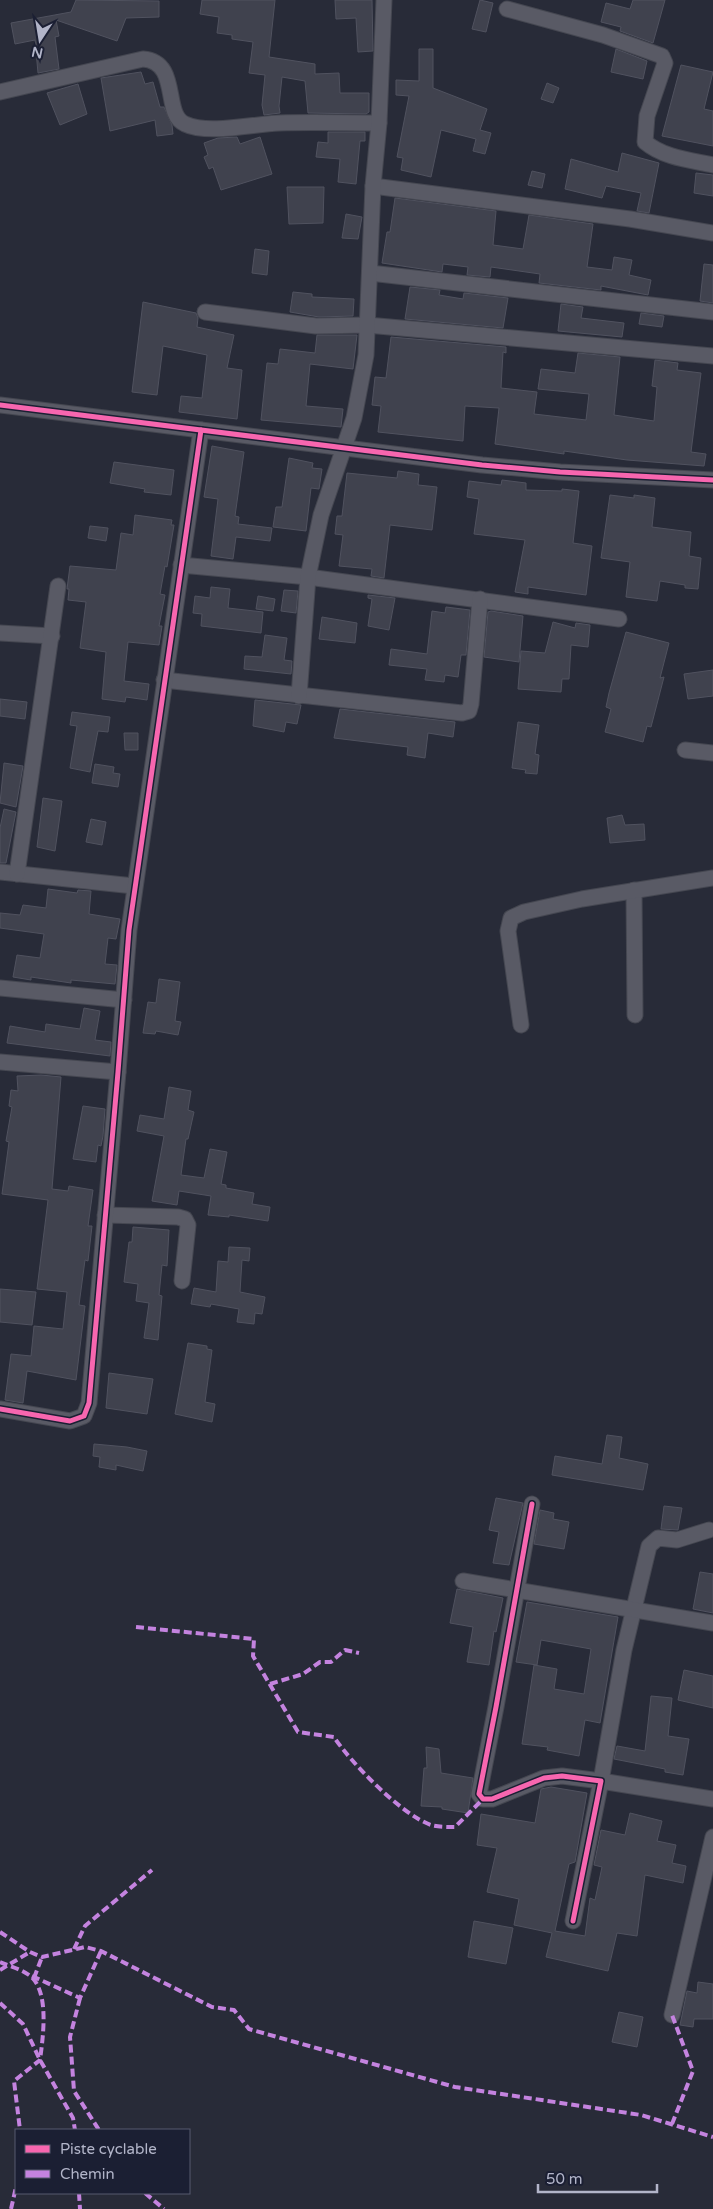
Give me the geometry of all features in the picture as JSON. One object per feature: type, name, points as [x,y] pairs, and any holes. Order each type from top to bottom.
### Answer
[{"type":"street","points":[[299,696],[308,577],[321,515],[328,490],[345,448],[360,391],[366,355],[373,186],[379,123],[384,0]]},
{"type":"street","points":[[507,9],[594,32],[662,56],[665,63],[647,116],[646,142],[654,149],[666,154],[713,165]]},
{"type":"street","points":[[0,92],[133,61],[151,60],[158,63],[164,72],[176,114],[182,123],[192,127],[205,128],[280,123],[379,123]]},
{"type":"street","points":[[373,186],[630,219],[713,233]]},
{"type":"street","points":[[370,273],[713,312]]},
{"type":"street","points":[[205,312],[316,326],[367,325],[713,356]]},
{"type":"street","points":[[0,405],[520,469],[713,480]]},
{"type":"street","points":[[0,1409],[70,1421],[84,1416],[88,1403],[118,1072],[125,970],[134,886],[201,430]]},
{"type":"street","points":[[181,565],[308,577],[480,599],[619,620]]},
{"type":"street","points":[[17,874],[58,586]]},
{"type":"street","points":[[164,680],[299,696],[462,713],[469,712],[472,704],[480,599]]},
{"type":"street","points":[[0,633],[52,636]]},
{"type":"street","points":[[685,750],[713,753]]},
{"type":"street","points":[[0,872],[134,886]]},
{"type":"street","points":[[521,1025],[508,931],[511,918],[524,912],[634,890],[713,878]]},
{"type":"street","points":[[634,890],[634,1015]]},
{"type":"street","points":[[0,988],[124,1000]]},
{"type":"street","points":[[0,1064],[118,1072]]},
{"type":"street","points":[[105,1215],[178,1216],[185,1219],[188,1225],[182,1281]]},
{"type":"street","points":[[532,1504],[479,1794],[483,1799],[492,1799],[544,1778],[562,1776],[713,1799]]},
{"type":"street","points":[[573,1921],[602,1781],[633,1609],[649,1546],[658,1538],[677,1540],[709,1530]]},
{"type":"street","points":[[464,1581],[713,1623]]},
{"type":"street","points":[[672,2015],[706,1899],[713,1837]]},
{"type":"building","points":[[76,0],[159,1],[159,17],[126,18],[117,41],[56,20],[59,36],[55,37],[59,69],[38,73],[35,40],[15,44],[11,23],[71,12]]},
{"type":"building","points":[[202,0],[275,0],[269,57],[315,64],[315,74],[339,73],[340,93],[369,93],[369,112],[366,114],[308,113],[305,81],[282,77],[280,113],[264,115],[262,105],[265,75],[249,73],[253,42],[232,39],[232,35],[217,33],[219,17],[200,14]]},
{"type":"building","points":[[335,0],[372,0],[373,51],[358,52],[356,18],[336,19]]},
{"type":"building","points":[[480,0],[493,3],[486,32],[472,29]]},
{"type":"building","points":[[633,0],[665,0],[653,43],[620,31],[621,27],[601,22],[606,3],[630,9]]},
{"type":"building","points":[[419,49],[433,49],[433,88],[487,109],[480,130],[491,133],[485,154],[473,151],[476,139],[441,130],[431,177],[401,170],[403,158],[397,157],[409,96],[396,95],[396,80],[419,81]]},
{"type":"building","points":[[616,49],[647,61],[643,79],[611,72]]},
{"type":"building","points":[[681,65],[713,72],[704,109],[713,111],[713,146],[662,136]]},
{"type":"building","points":[[141,72],[145,84],[153,82],[160,107],[164,107],[172,125],[173,134],[157,136],[155,120],[110,131],[101,78]]},
{"type":"building","points":[[547,83],[559,88],[553,103],[541,99]]},
{"type":"building","points":[[78,84],[87,114],[60,125],[47,93]]},
{"type":"building","points":[[328,132],[365,132],[365,141],[360,141],[356,184],[338,182],[340,159],[316,157],[318,142],[328,143]]},
{"type":"building","points":[[237,137],[240,144],[260,137],[272,174],[221,190],[213,167],[209,169],[204,157],[208,155],[204,143],[218,138]]},
{"type":"building","points":[[622,153],[659,163],[649,213],[637,211],[641,193],[606,186],[602,198],[565,189],[571,159],[618,172]]},
{"type":"building","points":[[532,171],[545,174],[542,188],[528,185]]},
{"type":"building","points":[[696,173],[713,175],[713,196],[694,193]]},
{"type":"building","points":[[287,187],[324,187],[323,223],[289,224]]},
{"type":"building","points":[[395,198],[496,211],[493,245],[523,249],[529,215],[593,224],[587,267],[612,270],[614,257],[632,260],[629,275],[651,280],[648,295],[601,286],[601,290],[539,283],[540,274],[491,267],[490,277],[467,275],[468,267],[443,264],[442,272],[382,263],[387,232],[390,232]]},
{"type":"building","points":[[346,214],[362,217],[358,239],[342,238]]},
{"type":"building","points":[[255,249],[269,251],[267,275],[252,273]]},
{"type":"building","points":[[704,264],[713,265],[713,303],[700,301]]},
{"type":"building","points":[[410,287],[440,290],[439,295],[463,299],[464,293],[508,298],[503,328],[405,319]]},
{"type":"building","points":[[293,292],[312,294],[312,297],[354,299],[353,316],[319,317],[290,312]]},
{"type":"building","points":[[143,302],[196,313],[198,318],[197,327],[234,335],[227,368],[242,370],[237,419],[179,412],[181,396],[202,398],[207,355],[163,346],[157,395],[132,392]]},
{"type":"building","points":[[561,304],[583,307],[581,318],[624,323],[622,337],[558,331]]},
{"type":"building","points":[[641,313],[664,316],[662,327],[639,324]]},
{"type":"building","points":[[317,335],[357,335],[353,369],[310,364],[306,406],[343,409],[341,427],[261,420],[267,363],[278,364],[280,349],[315,353]]},
{"type":"building","points":[[391,337],[506,347],[506,353],[503,352],[501,388],[537,392],[534,414],[586,420],[589,394],[538,389],[541,369],[575,373],[578,353],[620,357],[614,415],[654,421],[657,387],[652,386],[655,360],[678,363],[677,370],[701,373],[691,452],[706,454],[704,466],[627,460],[564,451],[564,454],[495,444],[499,408],[465,406],[463,441],[378,432],[381,406],[372,405],[375,377],[386,378]]},
{"type":"building","points":[[212,446],[244,452],[235,516],[239,517],[238,524],[272,528],[270,541],[236,537],[233,559],[211,556],[218,499],[204,497]]},
{"type":"building","points":[[289,458],[313,463],[312,468],[322,469],[319,489],[311,488],[306,531],[273,527],[276,507],[282,507]]},
{"type":"building","points":[[114,462],[174,470],[171,495],[144,492],[145,489],[110,483]]},
{"type":"building","points":[[398,471],[419,474],[418,485],[437,487],[432,530],[390,525],[384,578],[371,576],[372,569],[339,566],[343,535],[335,534],[337,516],[342,516],[347,473],[397,478]]},
{"type":"building","points":[[502,480],[526,483],[526,490],[562,491],[562,489],[579,491],[573,543],[592,546],[586,595],[528,587],[528,594],[515,592],[525,540],[474,534],[479,499],[467,497],[469,481],[501,485]]},
{"type":"building","points":[[610,495],[634,498],[634,495],[655,498],[652,527],[691,532],[689,556],[701,558],[698,589],[685,588],[685,585],[660,581],[657,601],[626,597],[630,562],[601,558]]},
{"type":"building","points":[[135,515],[172,520],[171,525],[174,525],[160,594],[165,595],[159,626],[162,626],[159,645],[128,642],[124,681],[149,684],[147,700],[126,697],[125,702],[102,699],[106,652],[80,648],[86,602],[68,600],[69,589],[67,589],[70,566],[116,570],[121,533],[133,535]]},
{"type":"building","points":[[90,526],[108,528],[106,541],[88,538]]},
{"type":"building","points":[[211,587],[230,589],[228,608],[263,612],[261,633],[201,626],[202,614],[193,613],[195,596],[210,598]]},
{"type":"building","points":[[284,590],[298,591],[296,613],[281,611]]},
{"type":"building","points":[[368,595],[395,598],[389,630],[368,626],[372,599],[368,598]]},
{"type":"building","points":[[258,596],[275,599],[273,611],[256,609]]},
{"type":"building","points":[[446,607],[470,610],[466,655],[461,655],[458,677],[445,675],[444,682],[425,680],[427,669],[389,665],[391,649],[427,654],[432,611],[445,613]]},
{"type":"building","points":[[488,612],[523,616],[519,662],[484,657]]},
{"type":"building","points":[[322,617],[357,623],[355,643],[319,639]]},
{"type":"building","points":[[553,622],[575,628],[576,623],[590,625],[588,647],[571,645],[569,679],[562,679],[561,692],[518,689],[521,651],[545,653]]},
{"type":"building","points":[[626,632],[669,643],[660,678],[664,677],[651,727],[647,726],[643,742],[605,732],[611,709],[606,707]]},
{"type":"building","points":[[265,635],[287,638],[284,660],[292,661],[291,674],[244,669],[245,656],[262,657]]},
{"type":"building","points":[[713,670],[713,696],[688,699],[684,674]]},
{"type":"building","points":[[0,699],[27,702],[25,719],[0,716]]},
{"type":"building","points":[[255,700],[301,705],[297,724],[286,722],[284,732],[253,726]]},
{"type":"building","points":[[340,709],[455,722],[453,737],[428,733],[425,758],[407,755],[408,747],[334,738]]},
{"type":"building","points":[[72,712],[110,717],[108,732],[98,731],[90,772],[70,768],[77,726],[70,725]]},
{"type":"building","points":[[518,722],[539,725],[535,754],[539,755],[537,774],[525,773],[526,770],[512,768]]},
{"type":"building","points":[[124,733],[138,733],[138,750],[125,750]]},
{"type":"building","points":[[4,763],[23,766],[16,807],[0,803]]},
{"type":"building","points":[[95,764],[114,767],[113,773],[120,774],[118,787],[92,783]]},
{"type":"building","points":[[43,798],[62,801],[55,851],[37,847]]},
{"type":"building","points":[[4,809],[16,812],[6,863],[0,863],[0,828]]},
{"type":"building","points":[[622,815],[625,825],[644,824],[645,840],[610,843],[607,818]]},
{"type":"building","points":[[91,819],[106,822],[102,845],[86,842]]},
{"type":"building","points":[[48,889],[77,893],[78,890],[91,891],[89,914],[120,919],[116,939],[108,938],[105,964],[117,965],[115,984],[71,980],[71,983],[31,977],[31,980],[13,977],[17,955],[40,958],[44,934],[0,928],[0,913],[20,915],[23,905],[46,908]]},
{"type":"building","points":[[159,979],[180,982],[175,1021],[181,1022],[178,1035],[156,1031],[155,1034],[143,1033],[148,1002],[156,1003]]},
{"type":"building","points":[[84,1008],[100,1011],[95,1040],[111,1042],[110,1056],[7,1043],[10,1026],[45,1032],[46,1024],[80,1029]]},
{"type":"building","points":[[41,1075],[61,1077],[52,1189],[68,1191],[69,1186],[93,1190],[88,1226],[92,1226],[88,1261],[85,1260],[79,1305],[85,1306],[76,1380],[27,1371],[23,1403],[5,1400],[11,1354],[31,1356],[34,1326],[63,1329],[67,1292],[37,1289],[48,1200],[2,1194],[9,1142],[6,1141],[12,1107],[9,1106],[11,1090],[18,1091],[17,1076]]},
{"type":"building","points":[[169,1087],[191,1091],[188,1110],[194,1112],[188,1139],[186,1139],[181,1175],[204,1178],[210,1149],[227,1152],[221,1184],[226,1185],[226,1188],[254,1193],[252,1204],[270,1207],[268,1221],[229,1215],[229,1217],[208,1215],[211,1196],[179,1191],[177,1205],[152,1201],[164,1136],[137,1131],[140,1115],[164,1119]]},
{"type":"building","points":[[83,1106],[105,1109],[103,1136],[101,1146],[98,1145],[96,1162],[73,1159]]},
{"type":"building","points":[[133,1227],[169,1230],[167,1266],[162,1265],[159,1295],[162,1296],[158,1340],[144,1338],[149,1303],[136,1301],[138,1284],[124,1282],[129,1242],[132,1242]]},
{"type":"building","points":[[229,1247],[250,1248],[249,1261],[242,1260],[240,1292],[265,1297],[262,1314],[255,1313],[254,1324],[237,1322],[239,1309],[211,1304],[210,1307],[191,1304],[194,1288],[216,1292],[218,1261],[228,1262]]},
{"type":"building","points":[[0,1289],[36,1292],[32,1325],[0,1322]]},
{"type":"building","points":[[188,1343],[207,1346],[207,1349],[212,1350],[205,1402],[215,1404],[212,1422],[175,1414]]},
{"type":"building","points":[[109,1373],[153,1379],[147,1414],[106,1408]]},
{"type":"building","points":[[607,1435],[622,1437],[619,1458],[648,1464],[643,1490],[552,1475],[555,1456],[602,1464]]},
{"type":"building","points":[[94,1444],[147,1451],[143,1471],[116,1465],[116,1470],[99,1467],[100,1457],[93,1456]]},
{"type":"building","points":[[496,1498],[523,1503],[509,1565],[493,1563],[499,1532],[489,1530]]},
{"type":"building","points":[[664,1506],[682,1508],[678,1530],[661,1529]]},
{"type":"building","points":[[540,1510],[554,1513],[553,1519],[569,1522],[564,1549],[534,1544]]},
{"type":"building","points":[[700,1572],[713,1574],[713,1613],[693,1609]]},
{"type":"building","points":[[457,1589],[503,1598],[496,1632],[494,1631],[489,1665],[467,1662],[473,1627],[450,1623]]},
{"type":"building","points":[[527,1602],[618,1617],[600,1723],[585,1720],[579,1756],[547,1750],[548,1747],[522,1744],[534,1665],[557,1669],[554,1689],[584,1694],[591,1649],[541,1640],[537,1665],[516,1662]]},
{"type":"building","points":[[684,1670],[713,1676],[713,1708],[678,1700]]},
{"type":"building","points":[[651,1696],[672,1698],[668,1736],[689,1739],[683,1775],[665,1772],[665,1769],[614,1759],[617,1746],[645,1751]]},
{"type":"building","points":[[426,1747],[439,1749],[441,1773],[473,1778],[468,1813],[442,1809],[442,1807],[421,1806],[424,1768],[427,1768]]},
{"type":"building","points":[[551,1787],[587,1793],[575,1862],[569,1864],[555,1931],[585,1936],[590,1898],[595,1900],[602,1867],[594,1865],[601,1830],[625,1835],[630,1813],[662,1821],[657,1841],[676,1845],[672,1863],[686,1866],[683,1883],[645,1875],[637,1936],[617,1933],[608,1971],[546,1957],[552,1933],[514,1925],[519,1899],[487,1892],[497,1848],[477,1845],[481,1814],[535,1823],[541,1789]]},
{"type":"building","points":[[474,1921],[513,1928],[506,1964],[468,1957]]},
{"type":"building","points":[[698,1982],[713,1984],[713,2019],[694,2019],[693,2027],[680,2025],[687,1991],[697,1993]]},
{"type":"building","points":[[619,2012],[643,2017],[637,2047],[612,2042]]},
{"type":"marked path","points":[[136,1627],[254,1639],[253,1656],[298,1732],[334,1737],[352,1760],[392,1800],[406,1811],[431,1825],[455,1827],[483,1799]]},
{"type":"marked path","points":[[270,1684],[303,1674],[320,1662],[331,1662],[345,1650],[359,1653]]},
{"type":"marked path","points":[[74,1949],[85,1926],[152,1870]]},
{"type":"marked path","points":[[0,1932],[30,1952],[42,1957],[85,1947],[101,1951],[212,2007],[234,2010],[249,2029],[455,2087],[641,2115],[713,2137]]},
{"type":"marked path","points":[[32,1976],[80,1998],[101,1951]]},
{"type":"marked path","points":[[0,1970],[30,1952]]},
{"type":"marked path","points":[[34,1978],[42,1957]]},
{"type":"marked path","points":[[0,1962],[19,1969],[36,1982],[40,1991],[44,2014],[40,2060],[14,2081],[20,2129]]},
{"type":"marked path","points":[[80,1998],[70,2037],[74,2091],[98,2129]]},
{"type":"marked path","points":[[0,2003],[23,2024],[40,2060],[73,2118],[75,2129]]},
{"type":"marked path","points":[[672,2015],[693,2071],[672,2124]]},
{"type":"marked path","points":[[11,2209],[15,2191]]},
{"type":"marked path","points":[[79,2194],[80,2209]]},
{"type":"marked path","points":[[146,2194],[164,2209]]},
{"type":"cycle path","points":[[0,405],[482,465],[560,472],[713,480]]},
{"type":"cycle path","points":[[0,1409],[70,1421],[84,1416],[89,1403],[129,930],[201,430]]},
{"type":"cycle path","points":[[532,1504],[479,1794],[483,1799],[492,1799],[544,1778],[562,1776],[601,1781],[573,1921]]}]
